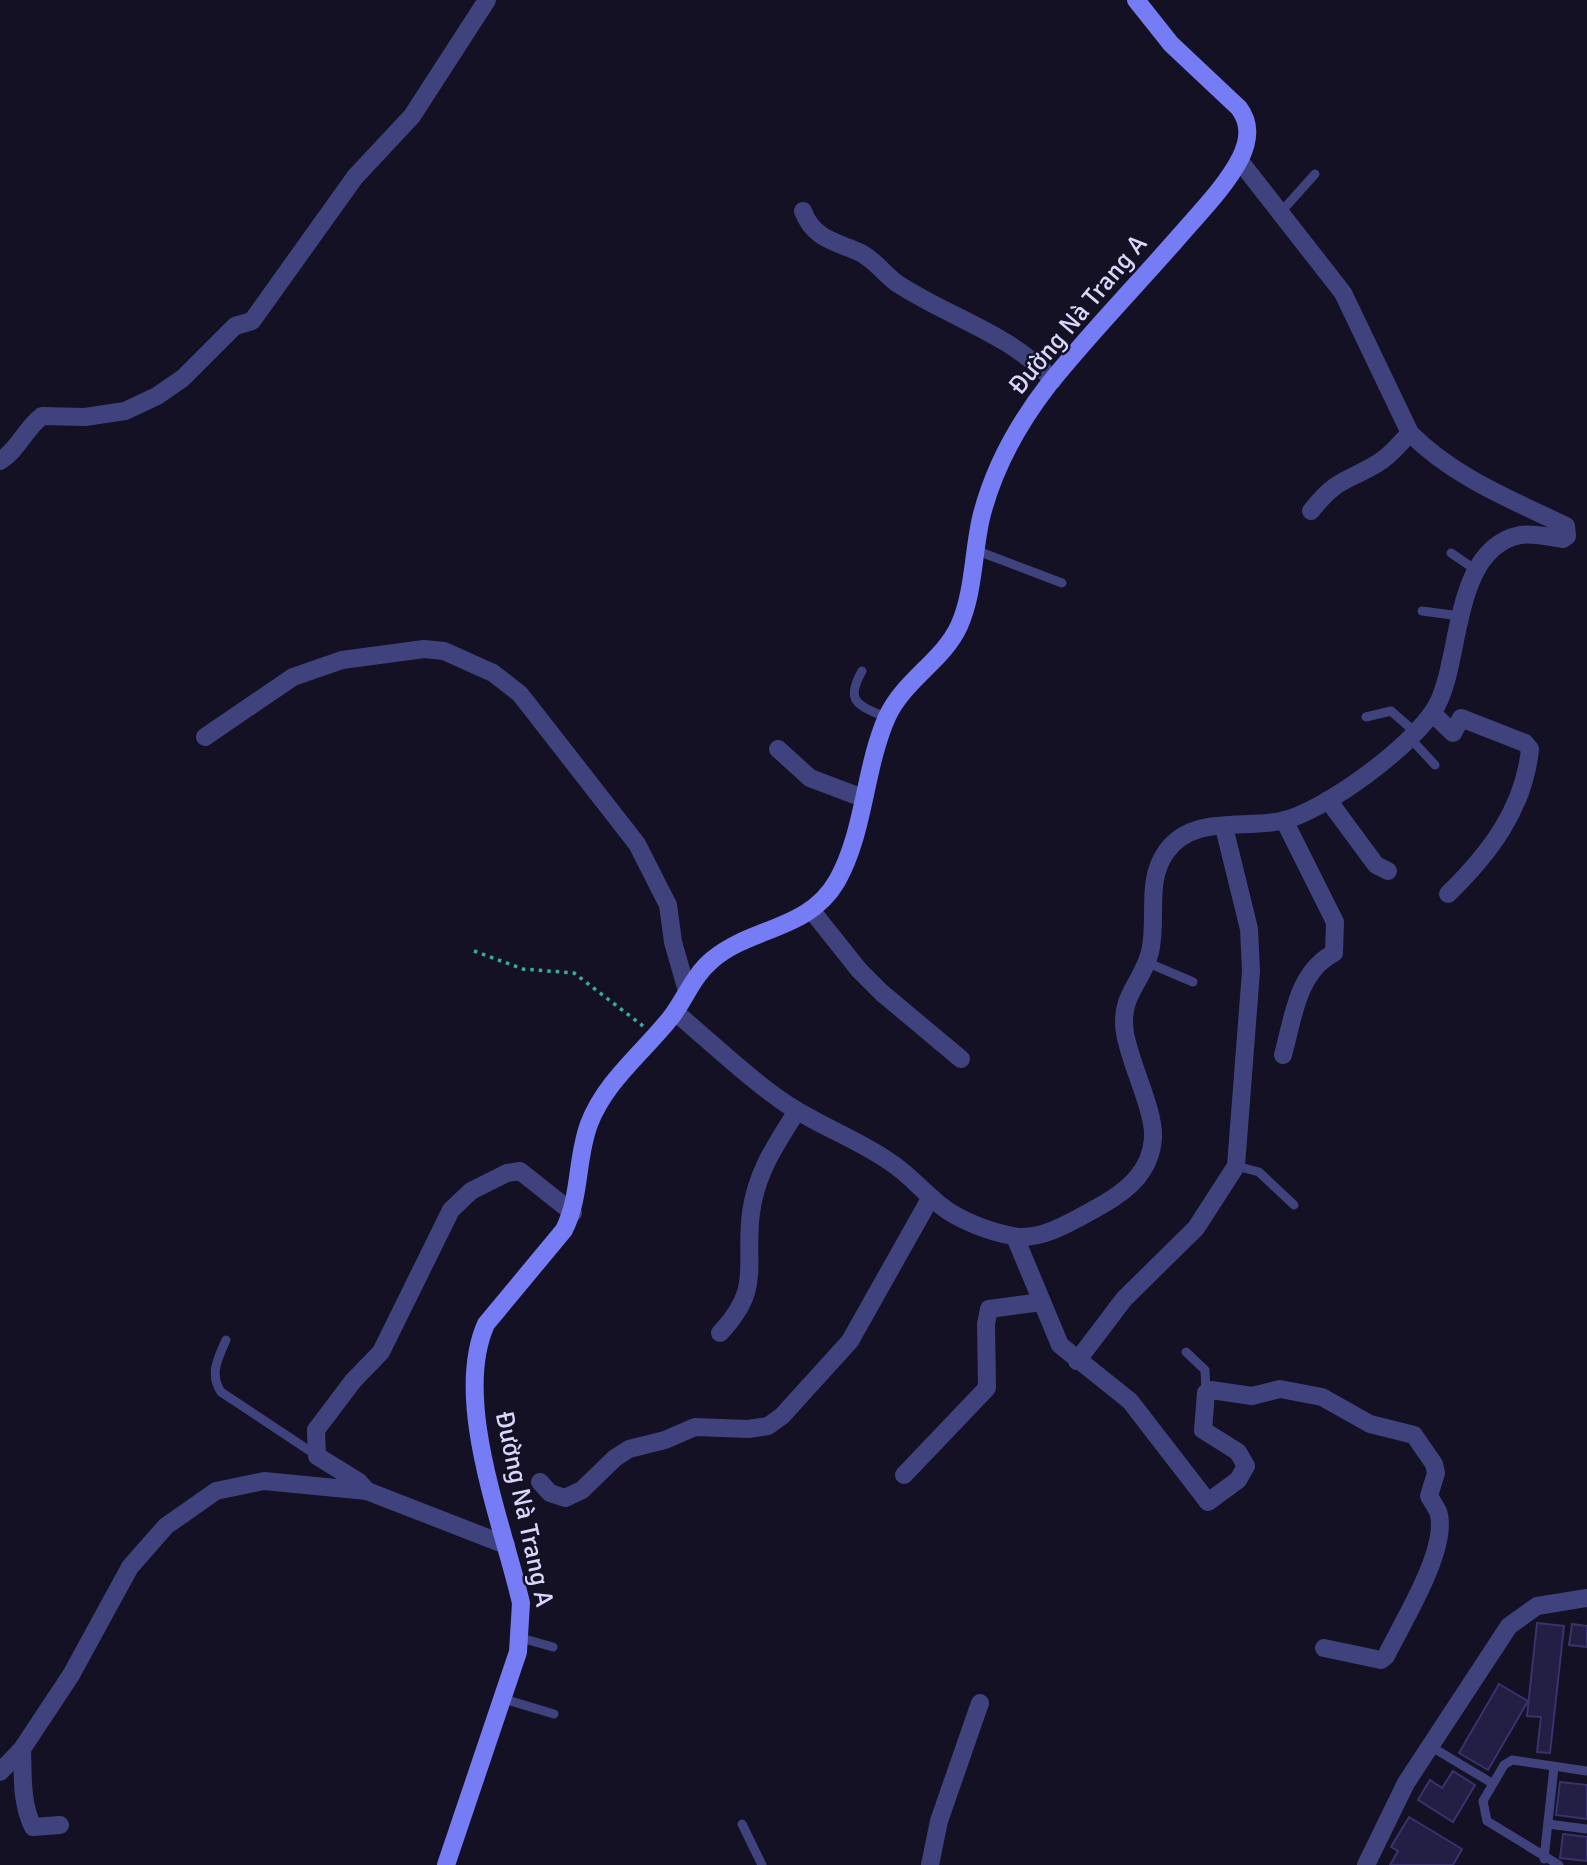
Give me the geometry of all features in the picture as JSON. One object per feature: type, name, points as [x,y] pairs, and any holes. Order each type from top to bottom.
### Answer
[{"type":"street","points":[[0,461],[12,454],[30,425],[42,416],[53,414],[85,417],[125,411],[157,396],[211,353],[234,326],[252,321],[355,177],[412,116],[486,0]]},
{"type":"street","name":"Đường Nà Trang A","points":[[446,1865],[504,1699],[520,1638],[521,1603],[477,1419],[474,1386],[480,1338],[495,1310],[564,1230],[573,1213],[583,1144],[598,1104],[624,1068],[655,1037],[713,959],[812,911],[825,897],[845,865],[887,718],[902,691],[948,644],[959,625],[975,550],[998,465],[1035,402],[1214,197],[1239,160],[1246,144],[1247,119],[1221,90],[1171,44],[1136,0]]},
{"type":"street","points":[[675,1012],[797,1111],[892,1162],[953,1213],[1015,1237],[1029,1237],[1066,1224],[1125,1192],[1139,1179],[1149,1157],[1153,1137],[1151,1123],[1125,1032],[1124,1006],[1150,949],[1156,872],[1162,858],[1183,833],[1284,820],[1328,800],[1413,735],[1439,701],[1460,616],[1476,570],[1489,551],[1520,535],[1563,539],[1568,530],[1466,476],[1422,445],[1410,433],[1343,293],[1239,160]]},
{"type":"street","points":[[803,211],[815,232],[862,254],[898,284],[1012,344],[1053,380]]},
{"type":"street","points":[[1311,511],[1327,490],[1344,478],[1378,463],[1410,433]]},
{"type":"street","points":[[205,737],[293,677],[342,660],[424,649],[444,651],[492,673],[526,702],[636,844],[668,905],[673,942],[687,991]]},
{"type":"street","points":[[1432,713],[1453,733],[1461,718],[1525,743],[1530,749],[1526,781],[1515,809],[1474,869],[1448,894]]},
{"type":"street","points":[[778,749],[810,778],[863,798]]},
{"type":"street","points":[[1328,800],[1376,866],[1388,871]]},
{"type":"street","points":[[1283,1055],[1304,981],[1324,958],[1334,953],[1337,935],[1335,922],[1284,820]]},
{"type":"street","points":[[1077,1361],[1130,1292],[1196,1228],[1225,1187],[1236,1166],[1251,971],[1248,929],[1224,827]]},
{"type":"street","points":[[812,911],[859,970],[961,1059]]},
{"type":"street","points":[[720,1332],[740,1312],[748,1287],[752,1264],[751,1212],[762,1168],[797,1111]]},
{"type":"street","points":[[367,1491],[359,1482],[317,1456],[316,1430],[353,1381],[381,1352],[451,1210],[471,1191],[520,1171],[573,1213]]},
{"type":"street","points":[[540,1482],[550,1493],[565,1498],[582,1490],[615,1458],[629,1449],[665,1440],[695,1427],[748,1429],[768,1426],[782,1416],[850,1340],[931,1197]]},
{"type":"street","points":[[1015,1237],[1059,1345],[1130,1401],[1208,1502],[1238,1480],[1246,1466],[1238,1452],[1203,1430],[1206,1393],[1211,1390],[1252,1396],[1280,1389],[1322,1397],[1370,1424],[1414,1435],[1434,1464],[1436,1482],[1429,1496],[1439,1514],[1427,1577],[1387,1656],[1381,1660],[1324,1648]]},
{"type":"street","points":[[904,1475],[987,1388],[986,1324],[989,1309],[1042,1302]]},
{"type":"street","points":[[0,1772],[22,1749],[97,1632],[130,1567],[152,1539],[186,1510],[216,1491],[264,1481],[367,1491],[506,1545]]},
{"type":"street","points":[[1366,1865],[1406,1783],[1509,1626],[1519,1616],[1554,1601],[1587,1598]]},
{"type":"street","points":[[930,1865],[939,1821],[980,1703]]},
{"type":"street","points":[[22,1749],[24,1794],[30,1822],[33,1827],[60,1825]]},
{"type":"lane","points":[[1281,212],[1315,174]]},
{"type":"lane","points":[[975,550],[1062,583]]},
{"type":"lane","points":[[1451,553],[1476,570]]},
{"type":"lane","points":[[1422,611],[1460,616]]},
{"type":"lane","points":[[862,671],[853,687],[853,697],[859,704],[887,718]]},
{"type":"lane","points":[[1366,717],[1391,711],[1435,765]]},
{"type":"lane","points":[[1146,962],[1193,982]]},
{"type":"lane","points":[[1236,1166],[1259,1172],[1294,1205]]},
{"type":"lane","points":[[226,1340],[216,1363],[216,1384],[221,1392],[317,1456]]},
{"type":"lane","points":[[1186,1352],[1205,1370],[1206,1393]]},
{"type":"lane","points":[[520,1638],[553,1647]]},
{"type":"lane","points":[[504,1699],[554,1714]]},
{"type":"lane","points":[[1430,1746],[1492,1783]]},
{"type":"lane","points":[[1559,1865],[1544,1859],[1487,1821],[1483,1801],[1504,1765],[1512,1760],[1587,1771]]},
{"type":"lane","points":[[1544,1859],[1553,1767]]},
{"type":"lane","points":[[741,1824],[762,1865]]},
{"type":"lane","points":[[1548,1824],[1587,1829]]},
{"type":"path","points":[[474,951],[523,969],[574,973],[597,988],[655,1037]]},
{"type":"building","points":[[1537,1623],[1564,1626],[1550,1753],[1537,1752],[1541,1717],[1527,1716]]},
{"type":"building","points":[[1572,1624],[1587,1626],[1587,1647],[1569,1645]]},
{"type":"building","points":[[1499,1684],[1528,1701],[1488,1770],[1459,1753]]},
{"type":"building","points":[[1453,1771],[1475,1785],[1453,1822],[1418,1800],[1430,1780],[1442,1788]]},
{"type":"building","points":[[1560,1782],[1587,1785],[1587,1819],[1556,1815]]},
{"type":"building","points":[[1409,1817],[1462,1849],[1453,1865],[1390,1865],[1398,1851],[1391,1847]]},
{"type":"building","points":[[1563,1834],[1587,1837],[1587,1861],[1560,1858]]}]
